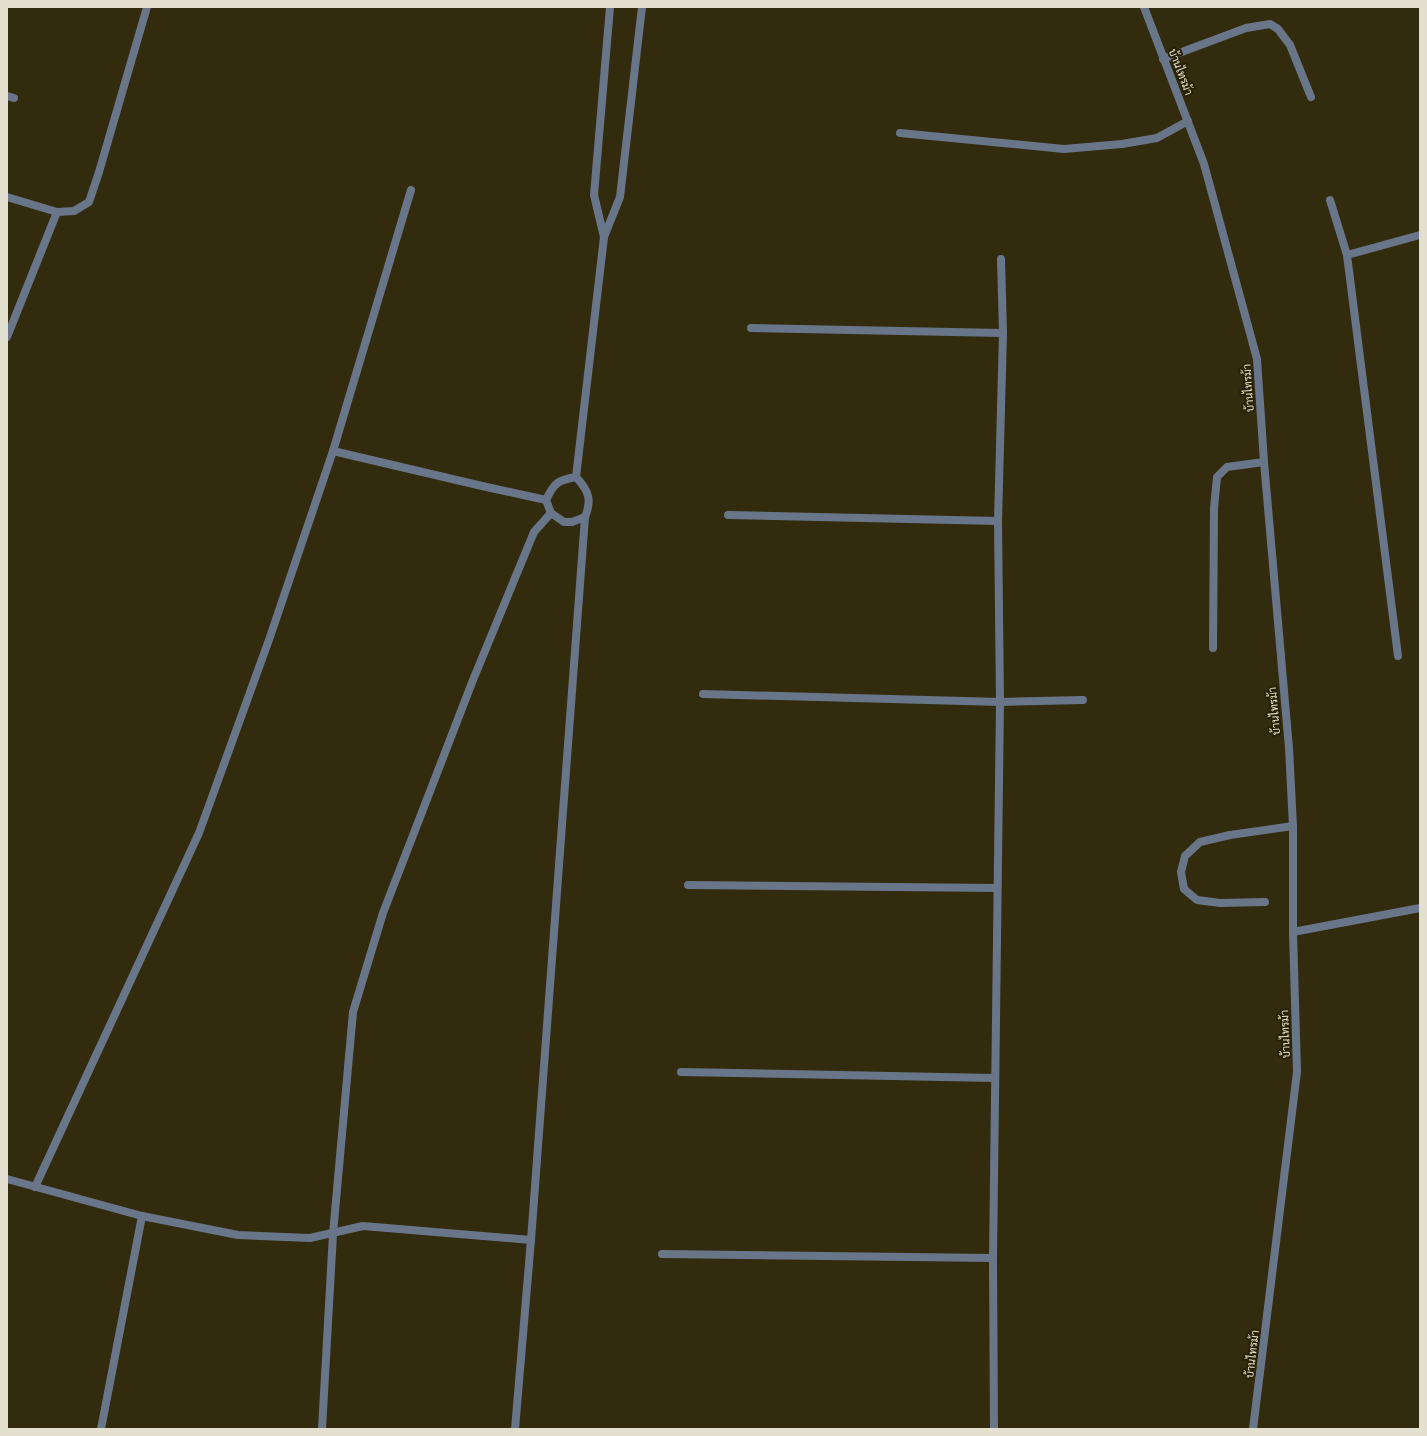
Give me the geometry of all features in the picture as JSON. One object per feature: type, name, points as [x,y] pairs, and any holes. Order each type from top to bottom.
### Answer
[{"type":"street","points":[[7,196],[57,212],[74,211],[89,202],[147,7]]},
{"type":"street","points":[[604,237],[594,195],[610,7]]},
{"type":"street","points":[[576,477],[604,237],[620,197],[642,7]]},
{"type":"street","name":"บ้านไทรม้า","points":[[1144,7],[1204,164],[1257,359],[1264,462],[1288,748],[1293,826],[1293,932],[1297,1072],[1253,1429]]},
{"type":"street","points":[[1164,59],[1246,28],[1270,24],[1278,29],[1290,45],[1311,97]]},
{"type":"street","points":[[900,133],[1064,150],[1122,144],[1157,138],[1188,121]]},
{"type":"street","points":[[35,1186],[199,833],[270,637],[333,451],[411,190]]},
{"type":"street","points":[[1330,200],[1347,255],[1398,656]]},
{"type":"street","points":[[7,337],[57,212]]},
{"type":"street","points":[[1347,255],[1420,235]]},
{"type":"street","points":[[994,1429],[993,1258],[1000,702],[998,521],[1003,333],[1001,259]]},
{"type":"street","points":[[751,328],[1003,333]]},
{"type":"street","points":[[333,451],[546,500]]},
{"type":"street","points":[[1213,648],[1214,508],[1217,477],[1226,467],[1264,462]]},
{"type":"street","points":[[576,477],[561,480],[552,488],[546,500],[551,513],[564,522],[572,522],[585,517]]},
{"type":"street","points":[[515,1429],[532,1240],[585,517],[589,507],[588,495],[583,484],[576,477]]},
{"type":"street","points":[[322,1429],[325,1401],[333,1234],[353,1012],[383,913],[473,680],[534,532],[551,513]]},
{"type":"street","points":[[728,514],[998,521]]},
{"type":"street","points":[[703,694],[1000,702],[1083,700]]},
{"type":"street","points":[[1265,902],[1220,903],[1197,900],[1184,889],[1180,872],[1185,856],[1200,842],[1230,835],[1293,826]]},
{"type":"street","points":[[688,885],[997,888]]},
{"type":"street","points":[[1293,932],[1420,908]]},
{"type":"street","points":[[681,1072],[995,1078]]},
{"type":"street","points":[[7,1179],[142,1216],[238,1236],[310,1238],[363,1226],[532,1240]]},
{"type":"street","points":[[101,1429],[142,1216]]},
{"type":"street","points":[[662,1254],[993,1258]]}]
